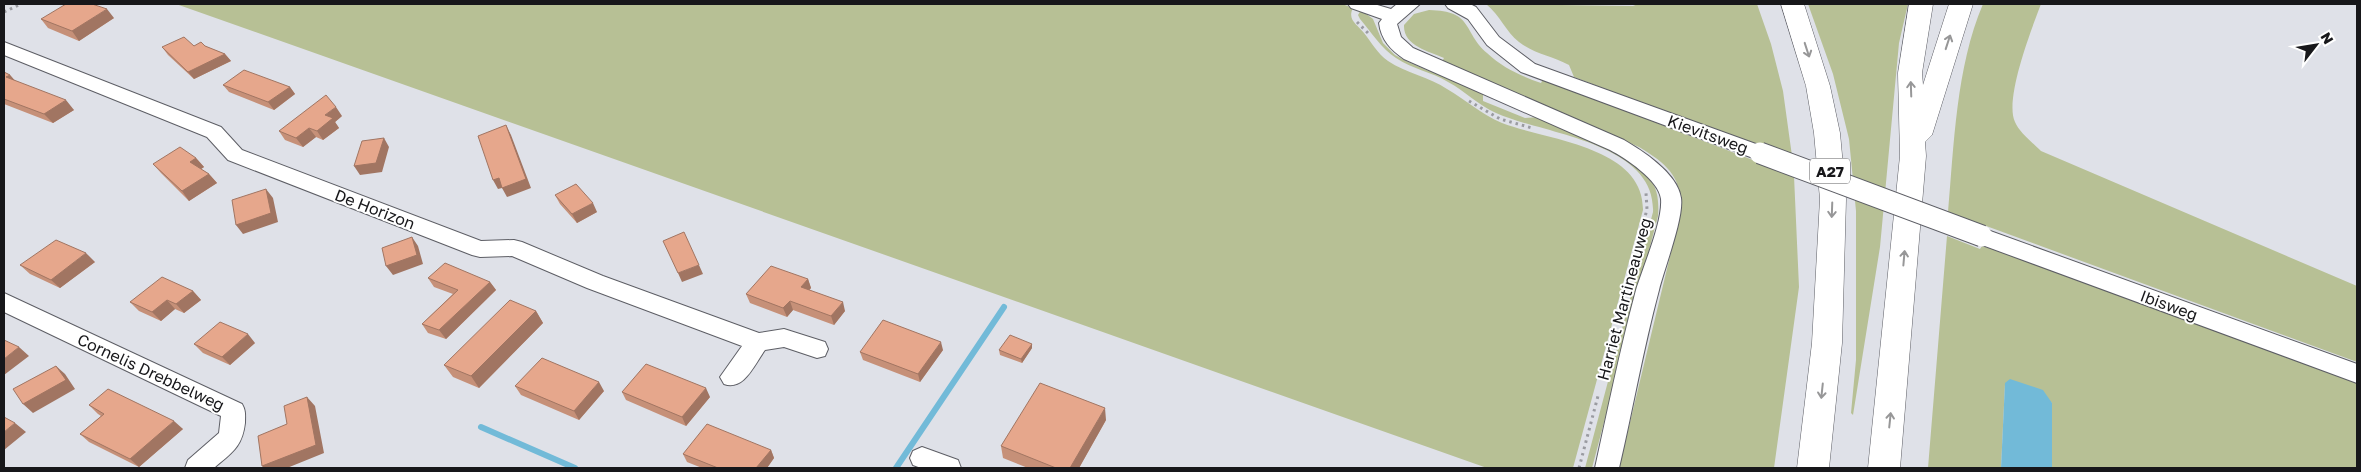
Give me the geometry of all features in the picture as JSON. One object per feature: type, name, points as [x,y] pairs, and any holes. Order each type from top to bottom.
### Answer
[{"type":"highway","name":"A27","points":[[1792,4],[1818,86],[1827,133],[1833,199],[1827,343],[1813,468]]},
{"type":"highway","points":[[1884,468],[1913,156],[1910,73],[1921,4]]},
{"type":"highway","points":[[1913,156],[1961,4]]},
{"type":"street","points":[[1358,4],[1392,16],[1411,4]]},
{"type":"street","name":"Kievitsweg","points":[[1454,4],[1473,13],[1505,53],[1528,68],[1982,236]]},
{"type":"street","name":"Harriet Martineauweg","points":[[1392,16],[1388,23],[1392,38],[1399,47],[1410,55],[1617,145],[1635,155],[1663,182],[1671,198],[1668,220],[1647,292],[1607,468]]},
{"type":"street","name":"De Horizon","points":[[4,48],[214,132],[235,155],[480,249],[514,248],[595,282],[758,342],[784,338],[817,349]]},
{"type":"street","name":"Ibisweg","points":[[1982,236],[2357,374]]},
{"type":"street","name":"Cornelis Drebbelweg","points":[[4,302],[234,411],[230,438],[197,468]]},
{"type":"street","points":[[732,378],[758,342]]},
{"type":"street","points":[[922,458],[949,468]]},
{"type":"path","points":[[4,12],[21,4]]},
{"type":"path","points":[[1358,4],[1354,11],[1354,17],[1374,42]]},
{"type":"path","points":[[1462,96],[1500,119],[1536,129]]},
{"type":"path","name":"Harriet Martineauweg","points":[[1635,257],[1648,209],[1646,191]]},
{"type":"path","name":"Harriet Martineauweg","points":[[1579,468],[1599,392]]},
{"type":"green space","points":[[176,4],[1342,4],[1353,8],[1351,12],[1352,19],[1388,61],[1440,85],[1502,123],[1566,141],[1610,159],[1628,172],[1639,189],[1643,210],[1573,468],[1487,468]]},
{"type":"green space","points":[[1486,4],[1633,6],[1638,4],[1757,4],[1771,44],[1783,91],[1792,156],[1686,120],[1574,77],[1569,65],[1519,42]]},
{"type":"green space","points":[[1808,4],[1908,4],[1899,43],[1880,247],[1853,415],[1851,413],[1856,360],[1856,211],[1849,139],[1833,74]]},
{"type":"green space","points":[[1983,4],[2041,4],[2020,63],[2013,97],[2015,122],[2030,141],[2041,151],[2357,286],[2357,362],[1948,212],[1962,80],[1974,28]]},
{"type":"green space","points":[[1361,10],[1373,19],[1383,43],[1395,55],[1483,94],[1483,101],[1525,118],[1539,117],[1599,142],[1627,158],[1640,168],[1653,183],[1657,196],[1658,216],[1592,468],[1585,468],[1653,212],[1649,189],[1636,170],[1617,155],[1593,144],[1496,113],[1442,79],[1396,58],[1381,45],[1360,19],[1358,15]]},
{"type":"green space","points":[[1429,10],[1443,11],[1461,18],[1479,45],[1487,53],[1499,63],[1519,74],[1541,83],[1543,79],[1794,176],[1799,287],[1774,468],[1619,468],[1679,219],[1680,194],[1677,185],[1673,176],[1660,161],[1639,147],[1442,61],[1444,58],[1412,43],[1405,32],[1404,25],[1414,14]]},
{"type":"green space","points":[[1947,236],[1980,249],[1982,246],[2015,256],[2357,382],[2357,468],[2052,468],[2052,403],[2005,384],[2001,468],[1928,468]]},
{"type":"water","points":[[2010,379],[2043,390],[2052,403],[2052,468],[2001,468],[2005,383]]},
{"type":"building","points":[[66,4],[92,4],[107,9],[72,31],[41,19]]},
{"type":"building","points":[[184,37],[194,46],[201,42],[205,46],[225,54],[188,72],[162,47]]},
{"type":"building","points":[[244,70],[290,87],[268,102],[223,85]]},
{"type":"building","points":[[4,72],[10,75],[6,77],[66,100],[44,114],[4,99]]},
{"type":"building","points":[[326,95],[336,107],[325,115],[333,118],[317,131],[309,128],[296,138],[279,131]]},
{"type":"building","points":[[506,125],[526,179],[502,188],[499,178],[493,180],[478,136]]},
{"type":"building","points":[[384,138],[376,163],[354,166],[362,141]]},
{"type":"building","points":[[180,147],[196,158],[190,162],[209,174],[182,191],[153,164]]},
{"type":"building","points":[[576,184],[593,203],[572,214],[555,195]]},
{"type":"building","points":[[266,189],[271,213],[236,225],[232,200]]},
{"type":"building","points":[[684,232],[699,265],[678,273],[663,241]]},
{"type":"building","points":[[412,237],[417,255],[386,266],[382,248]]},
{"type":"building","points":[[56,240],[86,253],[51,280],[20,265]]},
{"type":"building","points":[[445,263],[490,282],[439,330],[422,324],[458,290],[428,278]]},
{"type":"building","points":[[771,266],[808,279],[801,287],[843,302],[831,316],[790,301],[783,308],[746,294]]},
{"type":"building","points":[[162,277],[193,291],[176,304],[167,300],[152,312],[130,302]]},
{"type":"building","points":[[510,300],[536,311],[471,376],[444,365]]},
{"type":"building","points":[[883,320],[941,342],[918,374],[860,352]]},
{"type":"building","points":[[220,322],[248,334],[222,357],[194,344]]},
{"type":"building","points":[[1010,335],[1032,344],[1021,359],[999,350]]},
{"type":"building","points":[[4,340],[19,347],[4,359]]},
{"type":"building","points":[[542,358],[599,382],[574,411],[515,386]]},
{"type":"building","points":[[646,364],[706,388],[682,417],[622,392]]},
{"type":"building","points":[[56,366],[66,380],[23,404],[13,389]]},
{"type":"building","points":[[1040,383],[1105,408],[1070,468],[1056,468],[1001,446]]},
{"type":"building","points":[[108,389],[174,421],[130,459],[80,434],[104,414],[89,405]]},
{"type":"building","points":[[307,397],[316,445],[262,466],[258,436],[287,424],[284,406]]},
{"type":"building","points":[[4,417],[15,423],[4,432]]},
{"type":"building","points":[[707,424],[771,450],[756,468],[718,468],[683,454]]},
{"type":"waterway","points":[[896,468],[1004,307]]},
{"type":"waterway","points":[[481,427],[575,468]]}]
